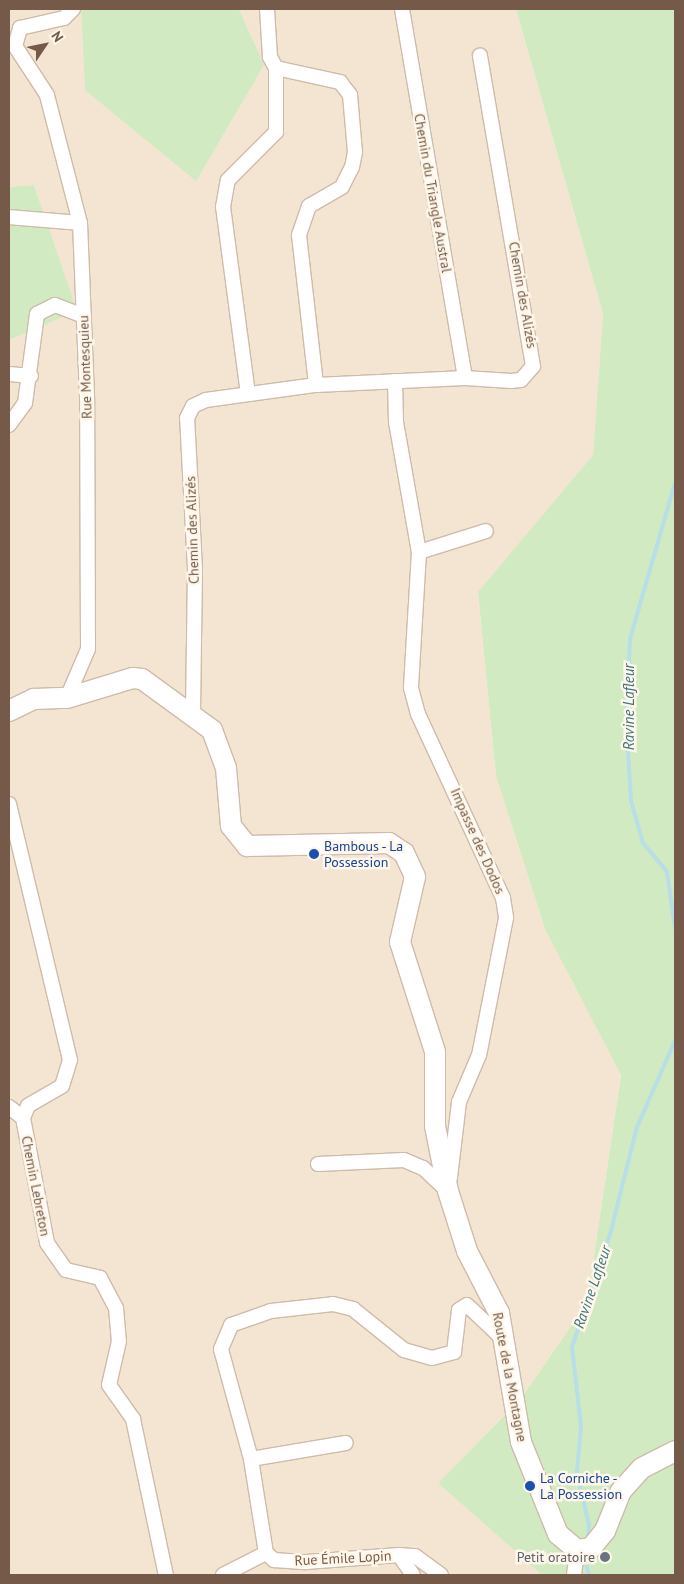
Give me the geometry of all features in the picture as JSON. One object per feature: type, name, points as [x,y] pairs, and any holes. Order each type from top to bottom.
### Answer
[{"type":"main road","name":"Route de la Montagne","points":[[9,711],[34,699],[67,698],[133,678],[154,686],[193,712],[212,730],[226,768],[231,826],[247,846],[389,843],[408,860],[415,878],[400,942],[435,1052],[435,1126],[448,1191],[467,1251],[499,1313],[521,1442],[558,1534],[577,1550]]},
{"type":"main road","points":[[577,1550],[584,1552],[596,1543],[621,1491],[642,1468],[675,1451]]},
{"type":"street","points":[[13,37],[27,24],[64,18],[73,9]]},
{"type":"street","points":[[248,394],[225,191],[235,172],[276,132],[276,68],[270,57],[267,9]]},
{"type":"street","name":"Chemin du Triangle Austral","points":[[402,9],[465,378]]},
{"type":"street","name":"Rue Montesquieu","points":[[13,37],[47,95],[80,223],[88,649],[67,698]]},
{"type":"street","name":"Chemin des Alizés","points":[[193,712],[195,569],[187,418],[193,406],[206,400],[316,385],[465,378],[521,380],[533,366],[480,55]]},
{"type":"street","points":[[276,68],[340,82],[350,95],[355,152],[352,167],[342,187],[309,206],[299,235],[316,385]]},
{"type":"street","points":[[9,217],[80,223]]},
{"type":"street","points":[[9,425],[25,403],[31,376],[37,314],[47,306],[62,306],[83,316]]},
{"type":"street","points":[[9,374],[31,376]]},
{"type":"street","name":"Impasse des Dodos","points":[[395,381],[397,431],[420,552],[411,688],[418,714],[503,898],[506,918],[480,1055],[459,1102],[448,1191]]},
{"type":"street","points":[[420,552],[486,531]]},
{"type":"street","name":"Chemin Lebreton","points":[[9,804],[70,1070],[62,1086],[33,1102],[23,1118],[52,1254],[66,1270],[97,1275],[116,1308],[119,1341],[109,1385],[133,1419],[166,1575]]},
{"type":"street","points":[[9,1107],[23,1118]]},
{"type":"street","points":[[318,1164],[404,1160],[423,1168],[448,1191]]},
{"type":"street","points":[[223,1575],[266,1553],[251,1458],[221,1349],[225,1331],[239,1320],[272,1311],[343,1306],[371,1321],[404,1350],[432,1358],[454,1352],[459,1310],[467,1305],[505,1342]]},
{"type":"street","points":[[251,1458],[346,1443]]},
{"type":"street","points":[[574,1575],[577,1550]]},
{"type":"street","name":"Rue Émile Lopin","points":[[266,1553],[274,1560],[306,1562],[399,1555],[412,1575]]},
{"type":"street","points":[[399,1555],[415,1556],[442,1575]]},
{"type":"shaded area","points":[[9,9],[81,9],[85,90],[264,65],[239,9],[516,9],[603,314],[593,455],[478,593],[496,776],[545,929],[621,1074],[587,1303],[520,1400],[438,1483],[542,1575],[9,1575],[9,340],[76,311],[34,185],[9,187]]},
{"type":"green space","points":[[81,9],[239,9],[264,65],[196,181],[85,90]]},
{"type":"green space","points":[[516,9],[675,9],[675,1575],[542,1575],[438,1483],[520,1400],[587,1303],[621,1075],[545,929],[496,776],[478,592],[593,455],[603,314]]},
{"type":"green space","points":[[34,185],[77,311],[9,340],[9,187]]},
{"type":"waterway","name":"Ravine Lafleur","points":[[675,483],[630,639],[626,719],[631,801],[643,843],[667,872],[675,927]]},
{"type":"waterway","name":"Ravine Lafleur","points":[[588,1539],[589,1525],[577,1472],[581,1426],[572,1347],[611,1231],[637,1127],[675,1041]]},
{"type":"waterway","name":"Ravine Lafleur","points":[[586,1564],[589,1575]]},
{"type":"place","name":"Bambous - La Possession","points":[[314,854]]},
{"type":"place","name":"La Corniche - La Possession","points":[[530,1486]]},
{"type":"place","name":"Petit oratoire","points":[[605,1557]]}]
